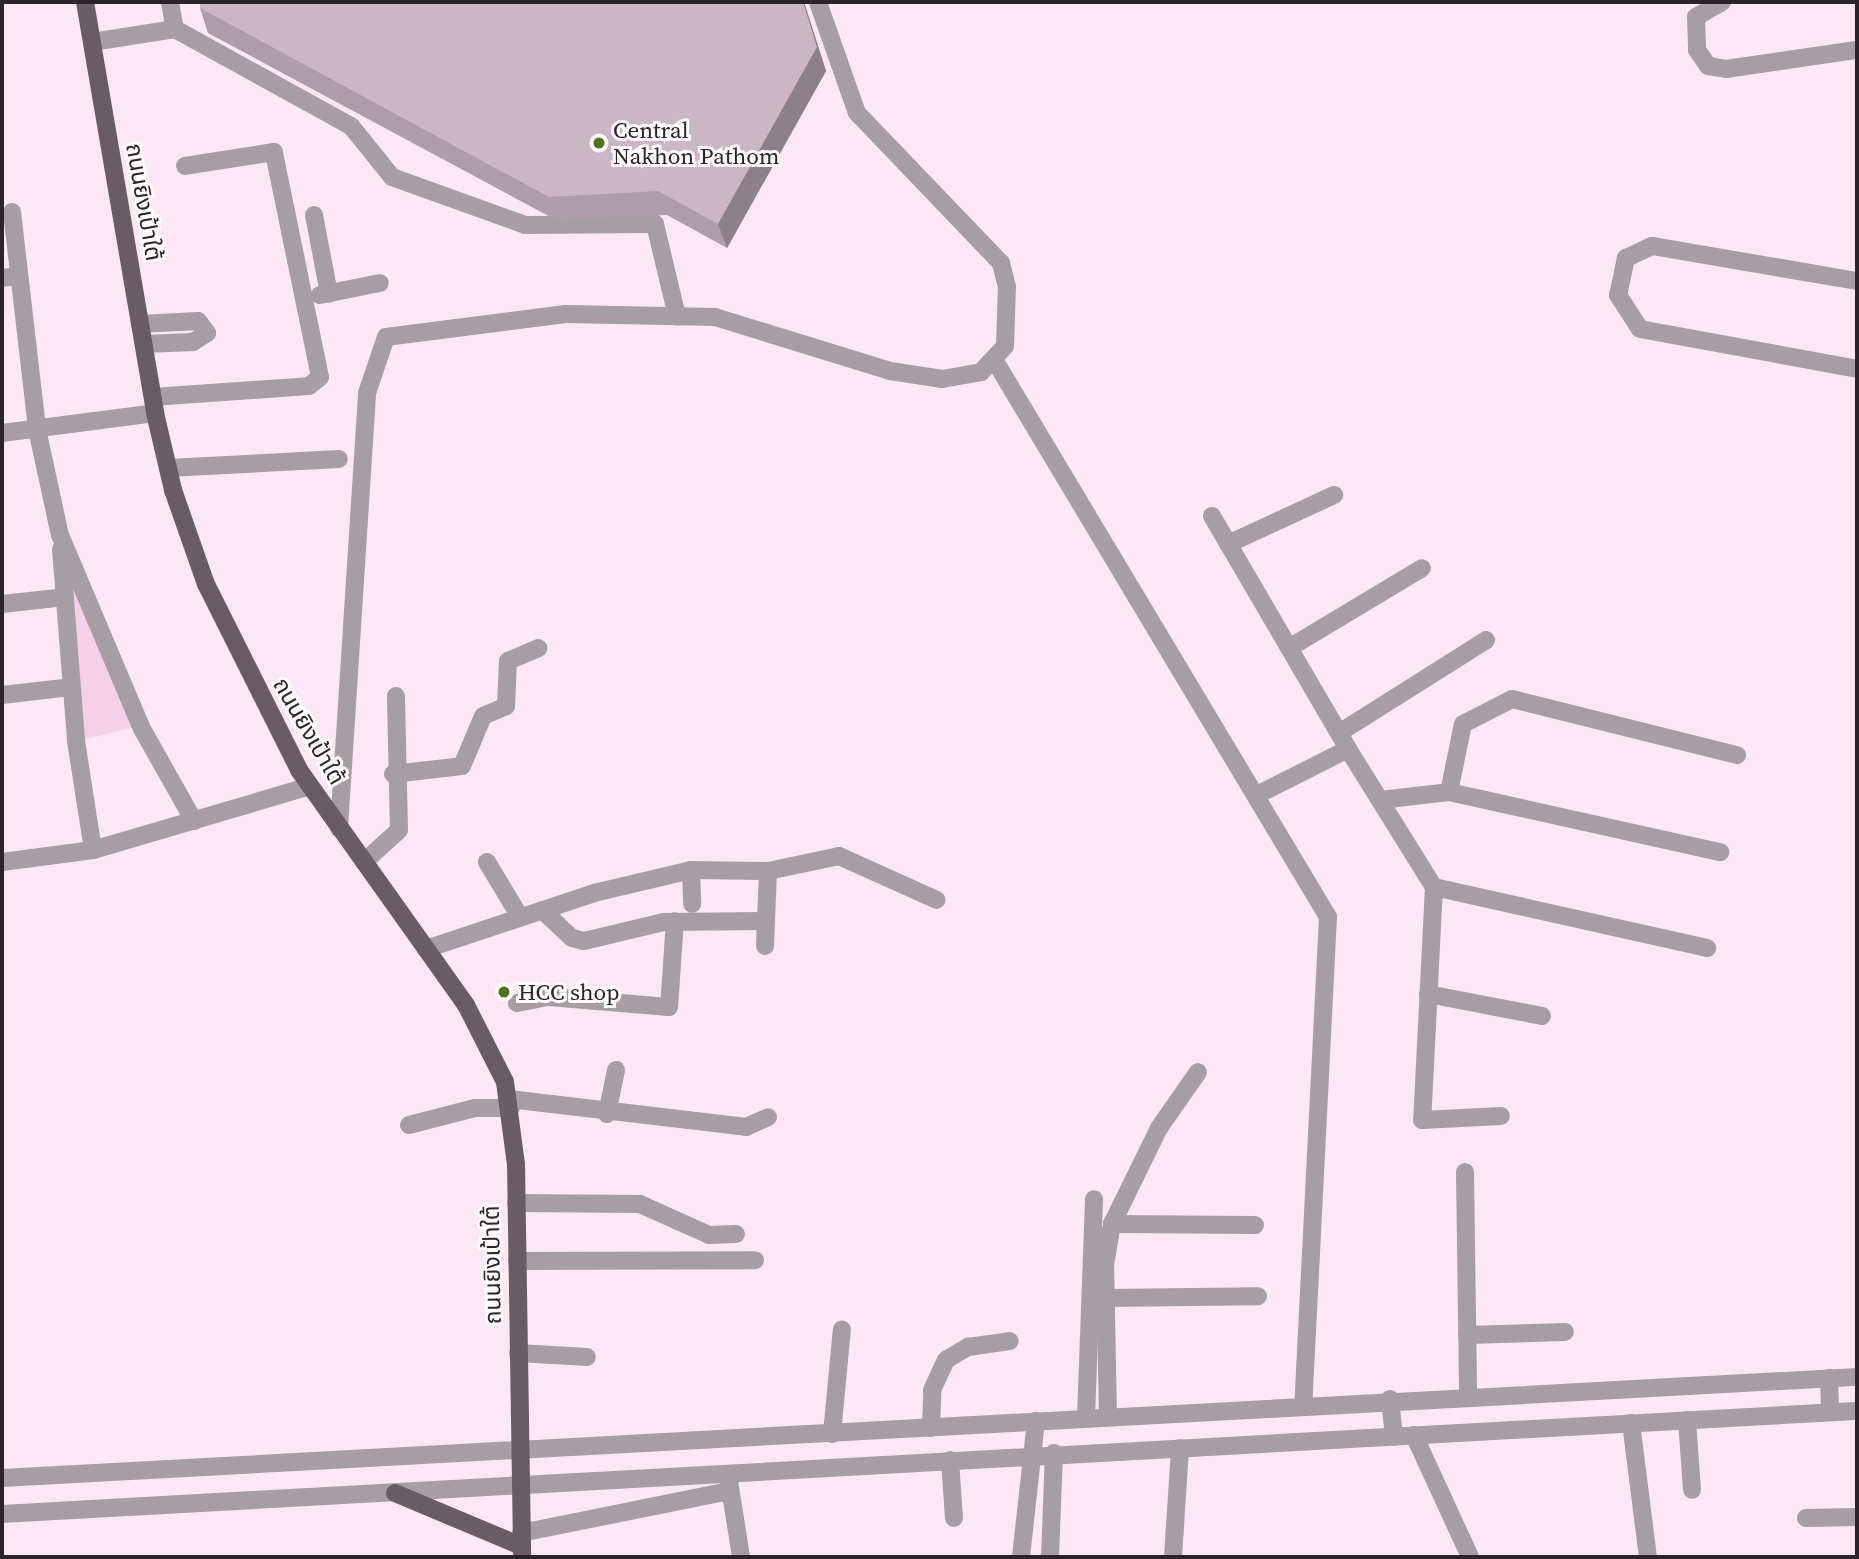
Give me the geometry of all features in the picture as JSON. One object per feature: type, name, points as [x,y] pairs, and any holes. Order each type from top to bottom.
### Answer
[{"type":"main road","name":"ถนนยิงเป้าใต้","points":[[85,2],[154,405],[168,468],[230,637],[310,786],[494,1050],[510,1103],[516,1203],[521,1545]]},
{"type":"main road","points":[[395,1493],[521,1545]]},
{"type":"street","points":[[170,2],[175,30]]},
{"type":"street","points":[[339,828],[367,393],[380,346],[393,335],[490,321],[591,313],[715,317],[917,377],[970,376],[995,361],[1008,327],[1001,263],[869,129],[849,97],[808,2]]},
{"type":"street","points":[[817,22],[818,2]]},
{"type":"street","points":[[1722,2],[1696,17],[1698,50],[1708,66],[1726,69],[1857,50]]},
{"type":"street","points":[[92,42],[175,30],[351,126],[382,170],[407,186],[540,229],[655,224],[677,316]]},
{"type":"street","points":[[2,433],[37,429],[154,405],[316,383],[320,362],[274,152],[185,166]]},
{"type":"street","points":[[12,212],[11,277],[37,429],[60,535],[71,687],[93,850]]},
{"type":"street","points":[[314,215],[330,293]]},
{"type":"street","points":[[1857,281],[1652,246],[1626,258],[1618,295],[1640,329],[1857,369]]},
{"type":"street","points":[[306,297],[380,283]]},
{"type":"street","points":[[140,324],[198,321],[207,333],[193,342],[144,344]]},
{"type":"street","points":[[995,361],[1259,794],[1328,917],[1303,1406]]},
{"type":"street","points":[[168,468],[339,459]]},
{"type":"street","points":[[1228,544],[1334,495]]},
{"type":"street","points":[[1212,516],[1348,749],[1434,887],[1422,1121],[1501,1116]]},
{"type":"street","points":[[60,535],[141,727],[194,821]]},
{"type":"street","points":[[1289,648],[1422,568]]},
{"type":"street","points":[[2,604],[65,597]]},
{"type":"street","points":[[1339,733],[1486,640]]},
{"type":"street","points":[[393,774],[461,766],[483,716],[506,706],[508,661],[538,648]]},
{"type":"street","points":[[2,695],[71,687]]},
{"type":"street","points":[[365,862],[399,830],[393,774],[396,696]]},
{"type":"street","points":[[1449,792],[1463,723],[1512,699],[1737,755]]},
{"type":"street","points":[[1259,794],[1348,749]]},
{"type":"street","points":[[2,862],[93,850],[310,786]]},
{"type":"street","points":[[1380,800],[1449,792],[1720,852]]},
{"type":"street","points":[[426,949],[542,910],[691,870],[768,871],[838,856],[937,900]]},
{"type":"street","points":[[488,862],[520,917]]},
{"type":"street","points":[[691,870],[692,904]]},
{"type":"street","points":[[765,946],[768,871]]},
{"type":"street","points":[[1434,887],[1707,948]]},
{"type":"street","points":[[542,910],[572,938],[584,941],[675,921],[766,921]]},
{"type":"street","points":[[517,1003],[549,997],[669,1007],[675,921]]},
{"type":"street","points":[[1429,994],[1542,1016]]},
{"type":"street","points":[[607,1114],[616,1070]]},
{"type":"street","points":[[1108,1417],[1105,1298],[1112,1224],[1159,1128],[1198,1072]]},
{"type":"street","points":[[409,1125],[475,1108],[510,1103],[746,1127],[768,1117]]},
{"type":"street","points":[[1465,1172],[1468,1395]]},
{"type":"street","points":[[1086,1418],[1094,1199]]},
{"type":"street","points":[[516,1203],[640,1204],[709,1235],[736,1234]]},
{"type":"street","points":[[1112,1224],[1255,1225]]},
{"type":"street","points":[[517,1261],[755,1260]]},
{"type":"street","points":[[1105,1298],[1258,1296]]},
{"type":"street","points":[[832,1434],[842,1329]]},
{"type":"street","points":[[1467,1335],[1565,1332]]},
{"type":"street","points":[[931,1428],[932,1390],[947,1360],[968,1347],[1010,1341]]},
{"type":"street","points":[[518,1353],[587,1357]]},
{"type":"street","points":[[2,1478],[1036,1424],[1086,1418],[1391,1403],[1468,1395],[1857,1377]]},
{"type":"street","points":[[1829,1380],[1829,1407]]},
{"type":"street","points":[[1391,1403],[1394,1432]]},
{"type":"street","points":[[2,1514],[520,1486],[729,1483],[1035,1451],[1055,1453],[1180,1448],[1394,1432],[1414,1435],[1687,1420],[1829,1407],[1857,1411]]},
{"type":"street","points":[[1687,1420],[1692,1490]]},
{"type":"street","points":[[1631,1423],[1648,1557]]},
{"type":"street","points":[[1021,1557],[1036,1424]]},
{"type":"street","points":[[1414,1435],[1469,1557]]},
{"type":"street","points":[[1173,1557],[1180,1448]]},
{"type":"street","points":[[1050,1557],[1055,1453]]},
{"type":"street","points":[[950,1460],[954,1518]]},
{"type":"street","points":[[521,1545],[729,1483]]},
{"type":"street","points":[[729,1483],[741,1557]]},
{"type":"street","points":[[1806,1518],[1857,1517]]},
{"type":"shaded area","points":[[64,554],[147,724],[82,740]]},
{"type":"building","name":"Central Nakhon Pathom","points":[[201,2],[803,2],[817,47],[718,224],[658,191],[549,197],[200,8]]},
{"type":"place","name":"Central Nakhon Pathom","points":[[599,143]]},
{"type":"place","name":"HCC shop","points":[[504,992]]}]
